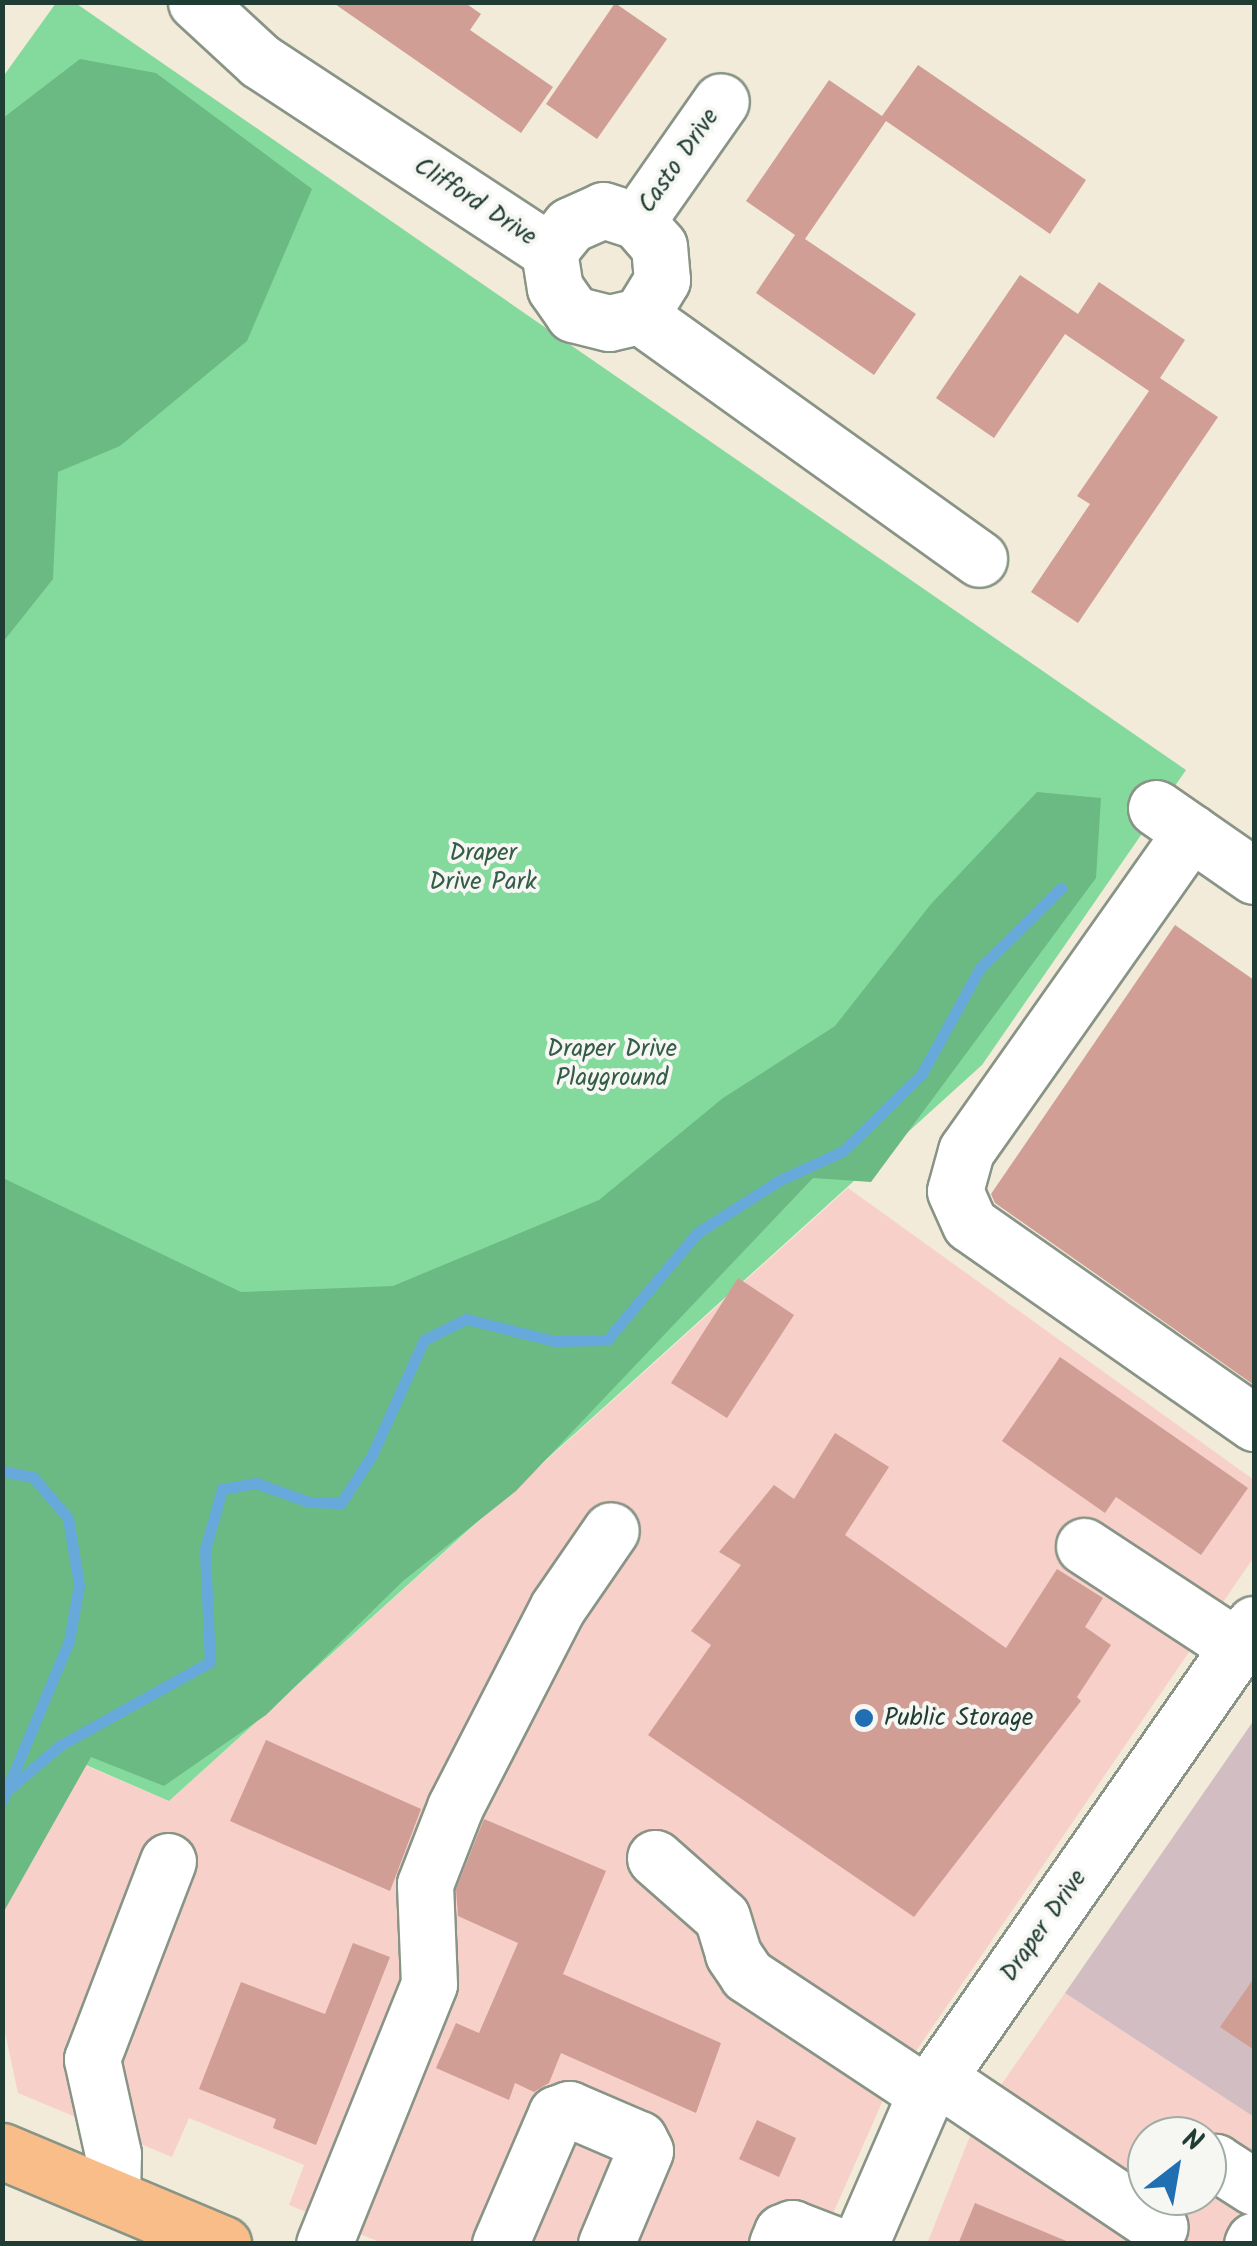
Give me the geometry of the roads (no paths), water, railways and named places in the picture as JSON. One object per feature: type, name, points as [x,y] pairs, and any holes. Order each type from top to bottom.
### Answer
[{"type":"main road","points":[[2,2151],[223,2244]]},
{"type":"main road","points":[[2,2162],[92,2189]]},
{"type":"street","name":"Clifford Drive","points":[[196,2],[260,62],[549,251],[555,288],[573,314],[609,323],[640,316]]},
{"type":"street","name":"Casto Drive","points":[[637,221],[721,102]]},
{"type":"street","name":"Casto Drive","points":[[549,251],[570,224],[603,210],[637,221],[659,246],[662,280],[640,316]]},
{"type":"street","points":[[640,316],[979,558]]},
{"type":"street","points":[[1254,876],[1173,820],[966,1150],[955,1191],[970,1224],[1254,1423]]},
{"type":"street","points":[[324,2244],[429,1984],[424,1884],[449,1822],[558,1607],[610,1530]]},
{"type":"street","points":[[1084,1546],[1246,1636]]},
{"type":"street","name":"Draper Drive","points":[[860,2244],[932,2086],[1246,1636]]},
{"type":"street","points":[[655,1858],[722,1917],[747,1975],[1163,2222]]},
{"type":"street","points":[[92,2189],[113,2154],[92,2059],[168,1862]]},
{"type":"street","points":[[500,2244],[556,2114],[569,2108],[639,2139],[645,2151],[606,2244]]},
{"type":"street","points":[[1227,2169],[1254,2187]]},
{"type":"street","points":[[777,2244],[782,2232],[792,2228],[833,2244]]},
{"type":"waterway","points":[[9,1789],[59,1746],[210,1662],[205,1550],[222,1489],[256,1483],[309,1502],[341,1503],[372,1455],[424,1340],[466,1319],[554,1341],[607,1340],[697,1233],[780,1180],[843,1151],[921,1075],[980,968],[1061,888]]},
{"type":"waterway","points":[[2,1471],[33,1477],[68,1518],[79,1585],[69,1641],[2,1801]]},
{"type":"place","name":"Public Storage","points":[[864,1718]]},
{"type":"park label","name":"Draper Drive Park","points":[[483,868]]},
{"type":"park label","name":"Draper Drive Playground","points":[[612,1064]]}]
